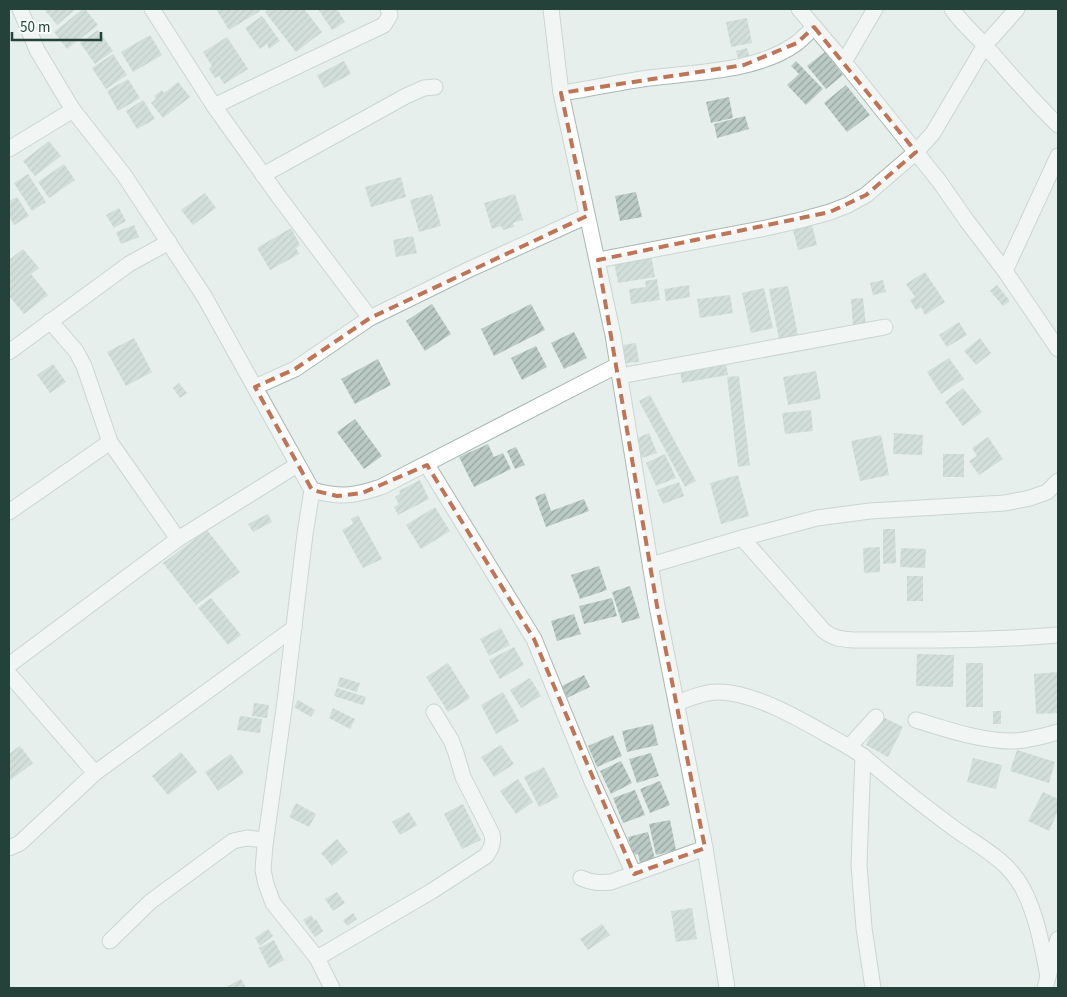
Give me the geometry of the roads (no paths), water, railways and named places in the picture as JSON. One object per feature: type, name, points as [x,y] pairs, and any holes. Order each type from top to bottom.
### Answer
[{"type":"street","points":[[20,9],[37,50],[73,110],[124,175],[204,296],[296,465],[312,490],[265,840],[263,870],[273,903],[318,958],[332,988]]},
{"type":"street","points":[[152,9],[214,106],[370,318]]},
{"type":"street","points":[[214,106],[384,25],[390,15],[388,9]]},
{"type":"street","points":[[551,9],[561,93],[598,260],[619,370],[667,662],[677,703],[705,848],[727,988]]},
{"type":"street","points":[[799,9],[939,181],[966,221],[1005,271],[1058,349]]},
{"type":"street","points":[[844,62],[875,9]]},
{"type":"street","points":[[952,9],[963,24],[1058,125]]},
{"type":"street","points":[[598,260],[766,228],[830,212],[866,195],[916,152],[933,133],[985,46],[1017,9]]},
{"type":"street","points":[[561,93],[647,78],[714,71],[744,65],[773,55],[797,43],[814,27]]},
{"type":"street","points":[[263,175],[406,96],[424,88],[435,87]]},
{"type":"street","points":[[9,149],[73,110]]},
{"type":"street","points":[[1005,271],[1058,156]]},
{"type":"street","points":[[255,387],[295,369],[370,318],[468,270],[587,216]]},
{"type":"street","points":[[9,352],[129,264],[169,242]]},
{"type":"street","points":[[50,321],[76,351],[84,366],[110,442],[178,539]]},
{"type":"street","points":[[312,490],[337,496],[362,493],[381,487],[619,370],[885,327]]},
{"type":"street","points":[[9,512],[110,442]]},
{"type":"street","points":[[9,665],[178,539],[296,465]]},
{"type":"street","points":[[427,465],[534,639],[591,779],[634,874]]},
{"type":"street","points":[[651,565],[791,524],[870,511],[968,506],[1030,498],[1047,492],[1058,481]]},
{"type":"street","points":[[742,538],[830,636],[838,639],[999,638],[1058,635]]},
{"type":"street","points":[[9,848],[20,843],[95,773],[294,628]]},
{"type":"street","points":[[9,674],[95,773]]},
{"type":"street","points":[[677,703],[695,696],[717,692],[759,700],[850,747],[957,830],[992,853],[1006,866],[1022,887],[1036,919],[1046,982]]},
{"type":"street","points":[[318,958],[432,891],[486,856],[491,850],[492,834],[463,777],[450,740],[434,712]]},
{"type":"street","points":[[850,747],[876,717]]},
{"type":"street","points":[[916,720],[988,739],[1030,740],[1058,732]]},
{"type":"street","points":[[863,756],[859,865],[864,928],[873,988]]},
{"type":"street","points":[[110,941],[150,902],[233,840],[247,838],[265,840]]},
{"type":"street","points":[[581,878],[599,884],[611,882],[705,848]]},
{"type":"street","points":[[1046,982],[1058,939]]}]
